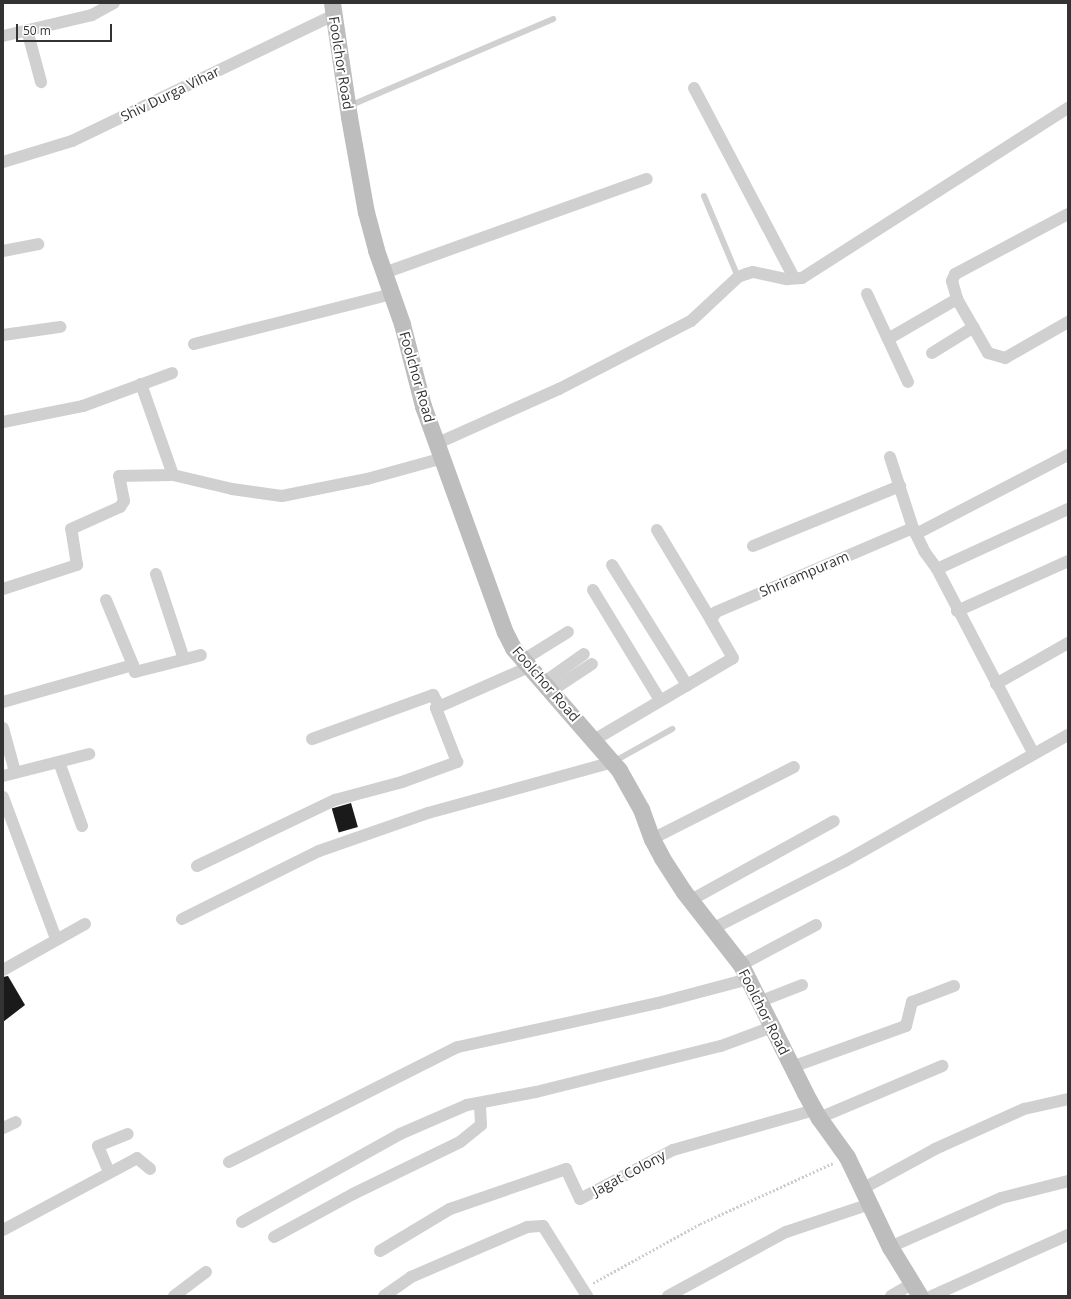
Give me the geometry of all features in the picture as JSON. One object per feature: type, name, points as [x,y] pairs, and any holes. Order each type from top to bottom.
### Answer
[{"type":"street","points":[[3,36],[92,15],[114,3]]},
{"type":"street","name":"Foolchor Road","points":[[332,9],[366,212],[384,273],[392,294],[423,406],[504,632],[526,664],[613,762],[640,809],[652,839],[691,900],[744,972],[761,1002],[816,1114],[847,1156],[890,1247],[916,1290]]},
{"type":"street","name":"Shiv Durga Vihar","points":[[3,162],[72,141],[332,9]]},
{"type":"street","points":[[27,30],[41,82]]},
{"type":"street","points":[[694,88],[794,278]]},
{"type":"street","points":[[3,589],[77,565],[71,529],[120,507],[124,501],[119,476],[173,475],[232,489],[282,496],[367,479],[440,450],[691,321],[738,277],[753,272],[802,278],[1068,108]]},
{"type":"street","points":[[384,273],[647,179]]},
{"type":"street","points":[[1068,214],[955,274],[952,281],[957,299],[988,353],[1005,358],[1068,322]]},
{"type":"street","points":[[3,251],[38,244]]},
{"type":"street","points":[[194,344],[392,294]]},
{"type":"street","points":[[867,294],[908,382]]},
{"type":"street","points":[[888,339],[957,299]]},
{"type":"street","points":[[3,335],[60,327]]},
{"type":"street","points":[[932,353],[974,328]]},
{"type":"street","points":[[3,422],[83,406],[172,373]]},
{"type":"street","points":[[141,384],[173,475]]},
{"type":"street","name":"Shrirampuram","points":[[711,620],[716,612],[915,531],[1068,455]]},
{"type":"street","points":[[890,458],[915,531],[1033,753]]},
{"type":"street","points":[[753,546],[900,486]]},
{"type":"street","points":[[936,569],[1068,509]]},
{"type":"street","points":[[594,740],[733,658],[657,530]]},
{"type":"street","points":[[957,611],[1068,561]]},
{"type":"street","points":[[612,565],[687,685]]},
{"type":"street","points":[[156,574],[184,659]]},
{"type":"street","points":[[593,590],[660,700]]},
{"type":"street","points":[[106,600],[135,672],[201,655]]},
{"type":"street","points":[[197,866],[335,800],[402,782],[457,762],[436,708],[526,664],[568,632]]},
{"type":"street","points":[[996,684],[1068,643]]},
{"type":"street","points":[[547,687],[584,654]]},
{"type":"street","points":[[3,702],[132,664]]},
{"type":"street","points":[[547,687],[592,664]]},
{"type":"street","points":[[312,739],[433,695],[439,706]]},
{"type":"street","points":[[3,728],[15,772]]},
{"type":"street","points":[[712,929],[845,861],[1033,753],[1068,735]]},
{"type":"street","points":[[3,776],[89,754]]},
{"type":"street","points":[[59,762],[82,826]]},
{"type":"street","points":[[182,919],[319,851],[428,813],[613,762]]},
{"type":"street","points":[[652,839],[794,767]]},
{"type":"street","points":[[3,798],[56,939]]},
{"type":"street","points":[[691,900],[834,820]]},
{"type":"street","points":[[3,970],[85,924]]},
{"type":"street","points":[[229,1162],[458,1047],[658,1003],[744,972],[816,925]]},
{"type":"street","points":[[761,1002],[802,985]]},
{"type":"street","points":[[792,1067],[906,1026],[912,1002],[954,986]]},
{"type":"street","points":[[242,1222],[400,1134],[467,1105],[536,1092],[720,1046],[772,1027]]},
{"type":"street","points":[[816,1114],[942,1066]]},
{"type":"street","points":[[668,1296],[786,1232],[866,1197],[935,1149],[1024,1109],[1068,1099]]},
{"type":"street","points":[[274,1237],[353,1194],[460,1142],[481,1125],[480,1103]]},
{"type":"street","name":"Jagat Colony","points":[[380,1250],[450,1209],[566,1169],[580,1199],[673,1150],[816,1114]]},
{"type":"street","points":[[3,1128],[16,1122]]},
{"type":"street","points":[[109,1172],[98,1146],[128,1134]]},
{"type":"street","points":[[3,1230],[137,1158],[150,1169]]},
{"type":"street","points":[[890,1247],[1001,1198],[1068,1181]]},
{"type":"street","points":[[384,1296],[411,1277],[527,1227],[543,1226],[585,1293]]},
{"type":"street","points":[[932,1296],[1068,1235]]},
{"type":"street","points":[[174,1296],[206,1272]]},
{"type":"street","points":[[891,1296],[916,1290]]},
{"type":"lane","points":[[348,106],[553,19]]},
{"type":"lane","points":[[704,196],[738,277]]},
{"type":"lane","points":[[613,762],[672,729]]},
{"type":"path","points":[[585,1293],[700,1224],[847,1156]]},
{"type":"building","points":[[351,803],[358,827],[339,833],[332,809]]},
{"type":"building","points":[[8,976],[25,1005],[3,1022],[3,977]]}]
